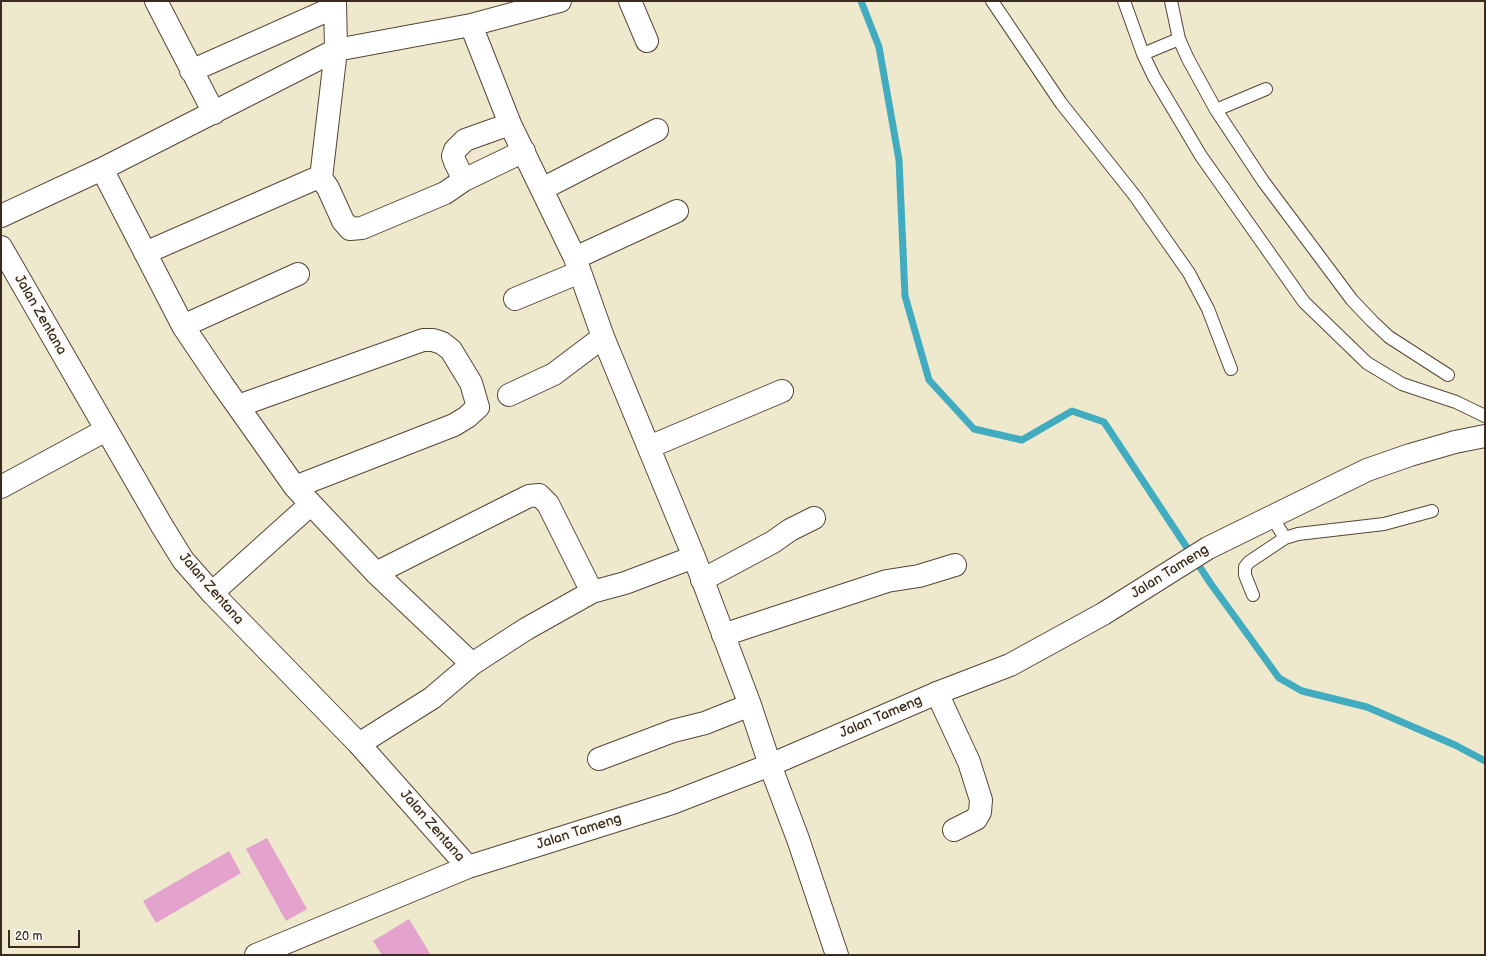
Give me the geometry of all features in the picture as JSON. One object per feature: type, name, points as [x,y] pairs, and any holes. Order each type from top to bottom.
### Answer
[{"type":"street","points":[[156,1],[214,113]]},
{"type":"street","points":[[1,216],[102,169],[336,50],[471,25],[560,1]]},
{"type":"street","points":[[630,1],[647,41]]},
{"type":"street","points":[[191,71],[335,4],[336,50],[321,178],[328,188],[343,221],[350,229],[362,228],[438,196],[464,180],[524,151]]},
{"type":"street","points":[[471,25],[510,124],[578,265],[603,337],[694,557],[750,705],[770,765],[798,839],[837,955]]},
{"type":"street","points":[[464,180],[453,156],[455,150],[465,140],[510,124]]},
{"type":"street","points":[[542,189],[657,130]]},
{"type":"street","points":[[102,169],[183,326],[295,487],[376,573],[472,664]]},
{"type":"street","points":[[145,253],[312,180],[321,178]]},
{"type":"street","points":[[515,299],[677,211]]},
{"type":"street","name":"Jalan Zentana","points":[[1,246],[106,430],[183,560],[212,593],[359,744],[468,867]]},
{"type":"street","points":[[183,326],[298,274]]},
{"type":"street","points":[[509,395],[554,374],[603,337]]},
{"type":"street","points":[[238,406],[423,340],[433,340],[442,343],[451,350],[471,383],[478,407],[467,417],[454,425],[295,487]]},
{"type":"street","points":[[649,447],[782,391]]},
{"type":"street","points":[[1,487],[106,430]]},
{"type":"street","name":"Jalan Tameng","points":[[256,955],[468,867],[672,803],[770,765],[937,693],[1010,665],[1103,614],[1208,548],[1367,470],[1410,455],[1455,442],[1485,436]]},
{"type":"street","points":[[376,573],[529,496],[540,495],[548,504],[592,592]]},
{"type":"street","points":[[212,593],[311,504]]},
{"type":"street","points":[[702,580],[814,518]]},
{"type":"street","points":[[359,744],[432,698],[472,664],[526,629],[592,592],[625,583],[694,557]]},
{"type":"street","points":[[723,635],[887,581],[919,576],[955,565]]},
{"type":"street","points":[[937,693],[968,762],[981,800],[980,812],[976,819],[954,830]]},
{"type":"street","points":[[599,759],[673,731],[705,723],[750,705]]},
{"type":"lane","points":[[992,1],[1061,103],[1135,196],[1189,273],[1208,309],[1231,369]]},
{"type":"lane","points":[[1124,1],[1143,54],[1154,77],[1201,156],[1304,302],[1367,363],[1402,384],[1456,402],[1485,416]]},
{"type":"lane","points":[[1171,1],[1179,39],[1216,110],[1262,181],[1352,300],[1389,337],[1448,375]]},
{"type":"lane","points":[[1143,54],[1179,39]]},
{"type":"lane","points":[[1216,110],[1266,89]]},
{"type":"lane","points":[[1253,595],[1245,575],[1245,568],[1249,562],[1285,538],[1298,534],[1384,524],[1432,510]]},
{"type":"lane","points":[[1272,516],[1285,538]]},
{"type":"building","points":[[267,838],[307,909],[286,921],[246,849]]},
{"type":"building","points":[[229,851],[241,873],[156,923],[143,901]]},
{"type":"building","points":[[409,919],[431,955],[382,955],[373,941]]},
{"type":"waterway","points":[[861,1],[879,47],[899,160],[905,296],[929,380],[974,429],[1022,440],[1072,411],[1104,422],[1211,584],[1279,678],[1302,691],[1367,707],[1455,745],[1485,761]]}]
